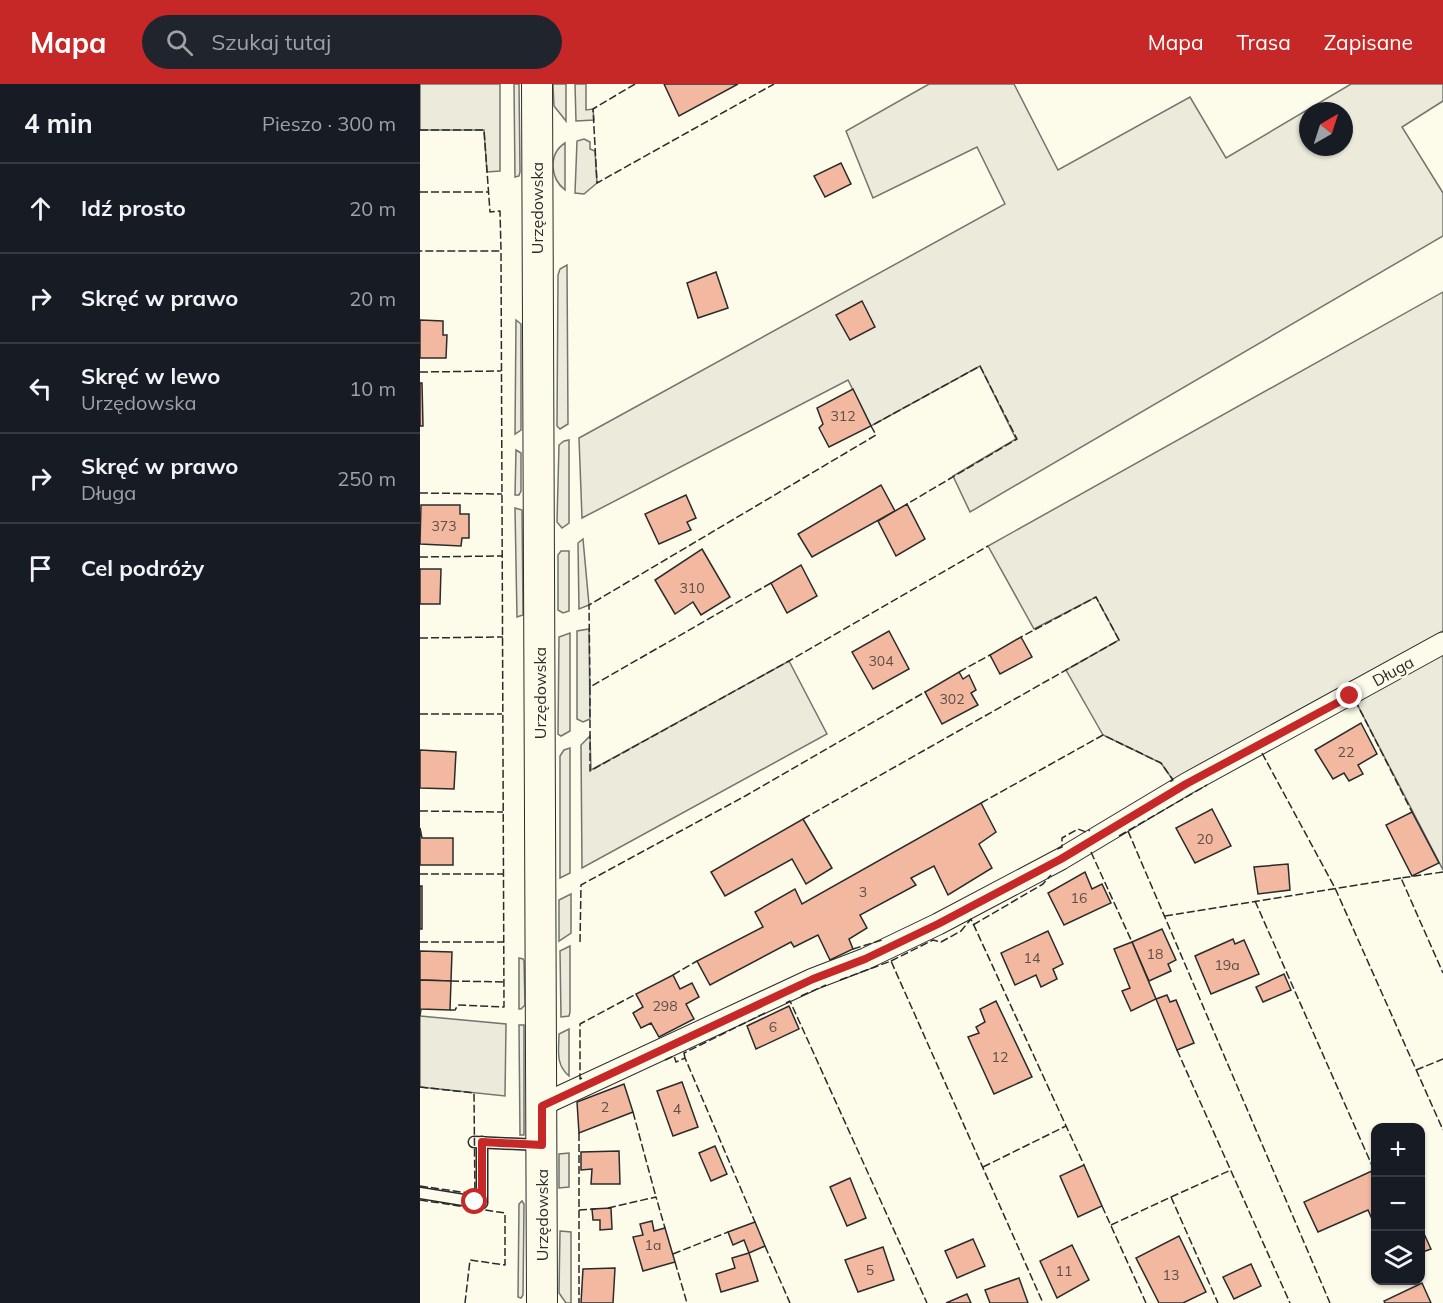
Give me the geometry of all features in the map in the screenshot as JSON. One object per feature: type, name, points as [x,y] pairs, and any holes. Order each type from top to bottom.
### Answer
[{"type":"street","name":"Urzędowska","points":[[537,84],[542,1303]]},
{"type":"street","name":"Długa","points":[[542,1106],[813,979],[865,959],[938,924],[1061,859],[1186,784],[1443,644]]},
{"type":"lane","points":[[420,1193],[482,1203],[478,1142],[542,1145]]},
{"type":"shaded area","points":[[420,84],[500,84],[500,171],[487,172],[484,130],[420,130]]},
{"type":"shaded area","points":[[514,84],[519,84],[520,172],[519,176],[515,177]]},
{"type":"shaded area","points":[[553,84],[566,84],[566,121],[554,106]]},
{"type":"shaded area","points":[[575,84],[586,84],[586,110],[593,109],[594,120],[576,121]]},
{"type":"shaded area","points":[[929,84],[1014,84],[1058,170],[1190,97],[1226,158],[1299,115],[1299,156],[1353,156],[1353,102],[1321,102],[1351,84],[1443,84],[1443,101],[1402,127],[1443,193],[1443,236],[970,512],[953,476],[1016,439],[980,366],[871,426],[848,380],[582,518],[579,438],[1005,204],[977,147],[873,198],[846,131]]},
{"type":"shaded area","points":[[584,139],[590,142],[590,149],[595,151],[597,183],[584,194],[575,193],[577,141]]},
{"type":"shaded area","points":[[565,143],[565,190],[556,179],[553,166],[556,153]]},
{"type":"shaded area","points":[[567,265],[568,424],[560,429],[557,426],[558,275],[560,269]]},
{"type":"shaded area","points":[[1443,292],[1443,631],[1173,780],[1161,763],[1103,735],[1066,670],[1119,640],[1096,597],[1034,629],[988,546]]},
{"type":"shaded area","points":[[516,320],[521,324],[521,430],[515,434]]},
{"type":"shaded area","points":[[569,440],[569,523],[562,528],[557,522],[559,445]]},
{"type":"shaded area","points":[[516,450],[521,453],[521,491],[519,495],[515,495]]},
{"type":"shaded area","points":[[515,508],[522,510],[523,615],[517,617]]},
{"type":"shaded area","points":[[583,539],[589,605],[579,609],[578,543]]},
{"type":"shaded area","points":[[561,551],[569,551],[569,611],[563,613],[558,610],[558,555]]},
{"type":"shaded area","points":[[589,629],[590,719],[583,722],[577,719],[577,631]]},
{"type":"shaded area","points":[[570,633],[570,731],[561,736],[558,734],[559,637]]},
{"type":"shaded area","points":[[1443,653],[1443,870],[1356,702]]},
{"type":"shaded area","points":[[789,661],[827,734],[582,868],[581,745],[590,736],[591,770]]},
{"type":"shaded area","points":[[570,748],[570,873],[560,878],[560,756],[564,750]]},
{"type":"shaded area","points":[[571,894],[571,933],[559,941],[559,900]]},
{"type":"shaded area","points":[[570,946],[570,1012],[569,1016],[561,1017],[560,951]]},
{"type":"shaded area","points":[[519,958],[524,961],[525,1005],[521,1009],[519,1009]]},
{"type":"shaded area","points":[[420,1016],[506,1024],[505,1096],[420,1087]]},
{"type":"shaded area","points":[[519,1025],[524,1025],[524,1135],[520,1135]]},
{"type":"shaded area","points":[[569,1029],[569,1076],[562,1067],[558,1051],[559,1034]]},
{"type":"shaded area","points":[[569,1153],[569,1187],[559,1188],[559,1154]]},
{"type":"shaded area","points":[[522,1201],[524,1204],[523,1295],[521,1298],[518,1297],[519,1204]]},
{"type":"shaded area","points":[[560,1231],[571,1232],[571,1303],[566,1303],[559,1293]]},
{"type":"building","points":[[664,84],[738,84],[679,116]]},
{"type":"building","points":[[841,163],[851,184],[825,197],[814,176]]},
{"type":"building","points":[[716,272],[728,308],[698,318],[687,283]]},
{"type":"building","points":[[862,301],[875,327],[850,340],[836,315]]},
{"type":"building","points":[[420,320],[443,321],[443,335],[447,335],[446,358],[420,358]]},
{"type":"building","points":[[420,383],[422,383],[423,426],[420,426]]},
{"type":"building","points":[[853,389],[871,426],[829,447],[819,428],[823,424],[817,408]]},
{"type":"building","points":[[881,485],[895,511],[812,557],[798,534]]},
{"type":"building","points":[[686,495],[696,518],[687,522],[691,530],[659,544],[645,514]]},
{"type":"building","points":[[907,504],[925,539],[896,556],[878,521]]},
{"type":"building","points":[[421,505],[460,505],[460,514],[469,514],[469,538],[462,538],[461,546],[420,544]]},
{"type":"building","points":[[702,549],[730,597],[701,615],[693,602],[675,614],[655,580]]},
{"type":"building","points":[[801,565],[817,596],[787,613],[771,583]]},
{"type":"building","points":[[420,569],[441,569],[440,604],[420,604]]},
{"type":"building","points":[[889,631],[909,669],[873,689],[852,652]]},
{"type":"building","points":[[1021,637],[1032,657],[1000,674],[990,655]]},
{"type":"building","points":[[959,672],[963,679],[969,675],[976,690],[971,693],[978,705],[942,724],[925,692]]},
{"type":"building","points":[[1361,723],[1377,754],[1358,765],[1363,774],[1349,781],[1344,773],[1333,779],[1315,750]]},
{"type":"building","points":[[420,750],[456,752],[454,789],[420,788]]},
{"type":"building","points":[[981,803],[996,832],[979,844],[992,868],[948,895],[934,866],[911,878],[916,885],[860,915],[867,928],[849,939],[853,949],[830,960],[818,935],[794,947],[791,942],[710,985],[697,961],[763,927],[755,912],[795,889],[802,904]]},
{"type":"building","points":[[1212,809],[1231,846],[1195,863],[1176,828]]},
{"type":"building","points":[[1412,812],[1439,863],[1412,876],[1386,825]]},
{"type":"building","points":[[803,819],[832,868],[806,884],[792,859],[725,896],[711,872]]},
{"type":"building","points":[[420,828],[422,838],[453,838],[453,865],[420,865]]},
{"type":"building","points":[[1288,864],[1290,890],[1258,894],[1254,867]]},
{"type":"building","points":[[1085,872],[1092,889],[1102,884],[1111,903],[1064,925],[1048,893]]},
{"type":"building","points":[[420,886],[422,886],[422,929],[420,929]]},
{"type":"building","points":[[1162,929],[1176,960],[1168,964],[1171,971],[1149,981],[1132,942]]},
{"type":"building","points":[[1048,931],[1063,964],[1053,969],[1057,979],[1041,987],[1036,975],[1015,985],[1001,953]]},
{"type":"building","points":[[1233,939],[1235,944],[1244,940],[1259,974],[1211,994],[1195,956]]},
{"type":"building","points":[[1132,942],[1156,999],[1131,1011],[1122,991],[1130,988],[1114,949]]},
{"type":"building","points":[[420,951],[452,952],[451,981],[420,980]]},
{"type":"building","points":[[1284,974],[1291,990],[1263,1002],[1256,987]]},
{"type":"building","points":[[673,975],[680,989],[692,983],[699,997],[686,1004],[694,1019],[659,1037],[651,1023],[641,1028],[633,1013],[643,1007],[636,994]]},
{"type":"building","points":[[420,980],[451,981],[450,1010],[420,1009]]},
{"type":"building","points":[[1167,995],[1170,1002],[1176,1000],[1194,1043],[1177,1050],[1156,999]]},
{"type":"building","points":[[996,1001],[1032,1077],[994,1094],[968,1037],[979,1033],[976,1027],[985,1022],[980,1009]]},
{"type":"building","points":[[789,1006],[799,1029],[756,1049],[747,1026]]},
{"type":"building","points":[[682,1082],[698,1127],[673,1136],[657,1091]]},
{"type":"building","points":[[624,1084],[633,1112],[579,1133],[577,1102]]},
{"type":"building","points":[[715,1146],[727,1174],[711,1181],[699,1153]]},
{"type":"building","points":[[619,1151],[620,1184],[591,1184],[592,1169],[581,1170],[581,1152]]},
{"type":"building","points":[[1084,1165],[1102,1206],[1078,1217],[1060,1176]]},
{"type":"building","points":[[1371,1171],[1371,1217],[1368,1210],[1318,1232],[1304,1202]]},
{"type":"building","points":[[850,1178],[866,1218],[847,1226],[830,1187]]},
{"type":"building","points":[[611,1208],[612,1229],[600,1230],[600,1220],[593,1220],[592,1209]]},
{"type":"building","points":[[652,1221],[654,1231],[665,1228],[675,1262],[643,1271],[633,1237],[643,1235],[640,1224]]},
{"type":"building","points":[[755,1222],[765,1246],[749,1253],[744,1240],[733,1245],[728,1232]]},
{"type":"building","points":[[1179,1236],[1206,1292],[1183,1303],[1159,1303],[1136,1258]]},
{"type":"building","points":[[1425,1236],[1431,1249],[1425,1251]]},
{"type":"building","points":[[973,1239],[985,1266],[957,1278],[945,1251]]},
{"type":"building","points":[[1072,1245],[1089,1280],[1057,1298],[1040,1261]]},
{"type":"building","points":[[883,1247],[894,1280],[858,1292],[845,1260]]},
{"type":"building","points":[[749,1253],[758,1281],[721,1292],[716,1274],[735,1268],[732,1258]]},
{"type":"building","points":[[1251,1264],[1261,1286],[1234,1299],[1223,1277]]},
{"type":"building","points":[[615,1268],[613,1303],[581,1303],[583,1269]]},
{"type":"building","points":[[1019,1278],[1028,1303],[990,1303],[985,1290]]},
{"type":"building","points":[[1418,1285],[1423,1285],[1431,1303],[1385,1303],[1384,1301]]},
{"type":"building","points":[[967,1294],[971,1303],[946,1303]]},
{"type":"fence","points":[[635,84],[593,109],[597,183],[774,84]]},
{"type":"fence","points":[[420,130],[484,130],[490,212],[500,211],[501,251],[420,251]]},
{"type":"fence","points":[[420,192],[488,192]]},
{"type":"fence","points":[[450,1010],[455,1010],[458,1005],[504,1007],[501,251]]},
{"type":"fence","points":[[771,583],[590,687],[589,605],[876,435],[871,426],[980,366],[1017,439],[907,504]]},
{"type":"fence","points":[[420,372],[501,371]]},
{"type":"fence","points":[[420,493],[502,494]]},
{"type":"fence","points":[[590,687],[590,771],[789,661],[988,546]]},
{"type":"fence","points":[[420,557],[503,556]]},
{"type":"fence","points":[[803,819],[1119,640],[1096,597],[1021,637]]},
{"type":"fence","points":[[420,638],[503,637]]},
{"type":"fence","points":[[959,672],[990,655]]},
{"type":"fence","points":[[580,942],[581,885],[747,795],[925,692]]},
{"type":"fence","points":[[1354,703],[1356,702],[1412,812]]},
{"type":"fence","points":[[420,714],[502,714]]},
{"type":"fence","points":[[981,803],[1103,735],[1161,763],[1173,780],[1170,782]]},
{"type":"fence","points":[[1262,753],[1335,888],[1443,1130]]},
{"type":"fence","points":[[1119,836],[1207,785]]},
{"type":"fence","points":[[420,811],[503,812]]},
{"type":"fence","points":[[1057,849],[1062,847],[1062,838],[1078,829],[1086,832],[1090,830]]},
{"type":"fence","points":[[1128,831],[1330,1303]]},
{"type":"fence","points":[[1091,852],[1132,942]]},
{"type":"fence","points":[[1443,872],[1401,878],[1443,973]]},
{"type":"fence","points":[[420,874],[503,874]]},
{"type":"fence","points":[[973,925],[1043,884],[1051,875]]},
{"type":"fence","points":[[1165,916],[1401,878]]},
{"type":"fence","points":[[1255,901],[1371,1163]]},
{"type":"fence","points":[[891,961],[933,940],[941,942],[961,931],[971,919],[1084,1165]]},
{"type":"fence","points":[[853,949],[882,940]]},
{"type":"fence","points":[[420,942],[504,942]]},
{"type":"fence","points":[[673,975],[697,961]]},
{"type":"fence","points":[[840,980],[891,961],[1043,1303]]},
{"type":"fence","points":[[451,981],[504,982]]},
{"type":"fence","points":[[801,996],[826,985]]},
{"type":"fence","points":[[582,1078],[580,1079],[580,1024],[636,994]]},
{"type":"fence","points":[[786,1003],[790,1001],[927,1303]]},
{"type":"fence","points":[[420,1016],[421,1009]]},
{"type":"fence","points":[[685,1058],[684,1053],[765,1013]]},
{"type":"fence","points":[[1177,1050],[1290,1303]]},
{"type":"fence","points":[[665,1060],[674,1056],[676,1062],[685,1058],[755,1222]]},
{"type":"fence","points":[[1416,1070],[1443,1059]]},
{"type":"fence","points":[[420,1087],[474,1093],[475,1200]]},
{"type":"fence","points":[[633,1112],[656,1197]]},
{"type":"fence","points":[[983,1167],[1066,1126]]},
{"type":"fence","points":[[579,1133],[579,1303]]},
{"type":"fence","points":[[1171,1197],[1231,1170]]},
{"type":"fence","points":[[420,1186],[475,1194]]},
{"type":"fence","points":[[608,1208],[656,1197],[665,1228]]},
{"type":"fence","points":[[1111,1225],[1171,1197],[1218,1303]]},
{"type":"fence","points":[[420,1200],[505,1213],[505,1265],[470,1260],[465,1303]]},
{"type":"fence","points":[[1102,1206],[1146,1303]]},
{"type":"fence","points":[[579,1210],[596,1209]]},
{"type":"fence","points":[[673,1254],[728,1232]]},
{"type":"fence","points":[[765,1246],[790,1303]]},
{"type":"fence","points":[[675,1262],[687,1303]]},
{"type":"route","points":[[475,1202],[482,1203],[482,1142],[542,1145],[542,1106],[813,979],[865,959],[938,924],[1061,859],[1186,784],[1350,696]]}]
